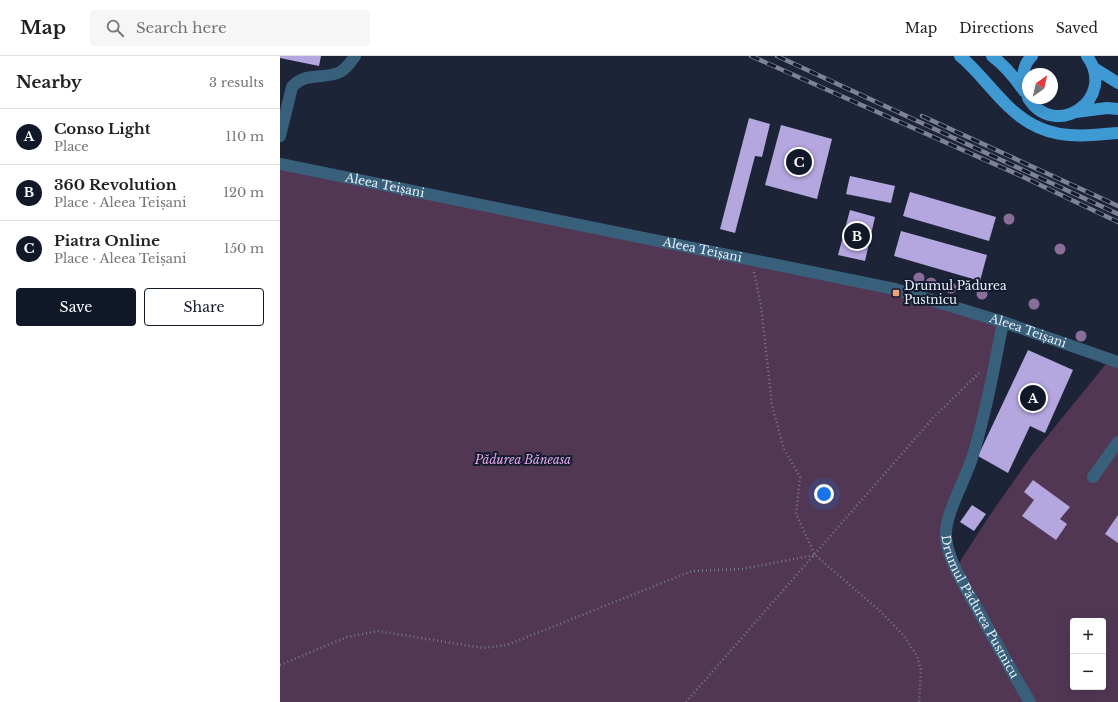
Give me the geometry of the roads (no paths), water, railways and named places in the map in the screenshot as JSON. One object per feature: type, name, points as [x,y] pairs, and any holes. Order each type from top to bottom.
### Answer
[{"type":"main road","points":[[960,56],[1009,108],[1024,120],[1041,130],[1059,135],[1082,136],[1118,133]]},
{"type":"main road","points":[[992,56],[1012,74],[1022,89]]},
{"type":"main road","points":[[1024,68],[1028,59],[1032,56]]},
{"type":"main road","points":[[1034,104],[1037,108],[1055,116],[1066,116],[1084,107],[1093,94],[1096,78],[1094,68],[1088,56]]},
{"type":"main road","points":[[1094,68],[1118,83]]},
{"type":"main road","points":[[1075,112],[1107,108],[1118,109]]},
{"type":"street","points":[[280,136],[292,87],[297,80],[340,72],[355,56]]},
{"type":"street","name":"Aleea Teișani","points":[[280,164],[895,289],[1003,322],[1118,362]]},
{"type":"street","name":"Drumul Pădurea Pustnicu","points":[[1003,322],[984,416],[972,460],[950,515],[946,538],[952,560],[963,584],[1030,702]]},
{"type":"street","points":[[1093,477],[1118,442]]},
{"type":"railway","points":[[751,56],[1019,175],[1118,222]]},
{"type":"railway","points":[[777,56],[1118,214]]},
{"type":"railway","points":[[922,116],[1118,206]]},
{"type":"place","name":"Piatra Online","points":[[799,162]]},
{"type":"place","name":"360 Revolution","points":[[857,236]]},
{"type":"place","name":"Drumul Pădurea Pustnicu","points":[[896,293]]},
{"type":"place","name":"Conso Light","points":[[1033,398]]},
{"type":"park label","name":"Pădurea Băneasa","points":[[523,460]]}]
